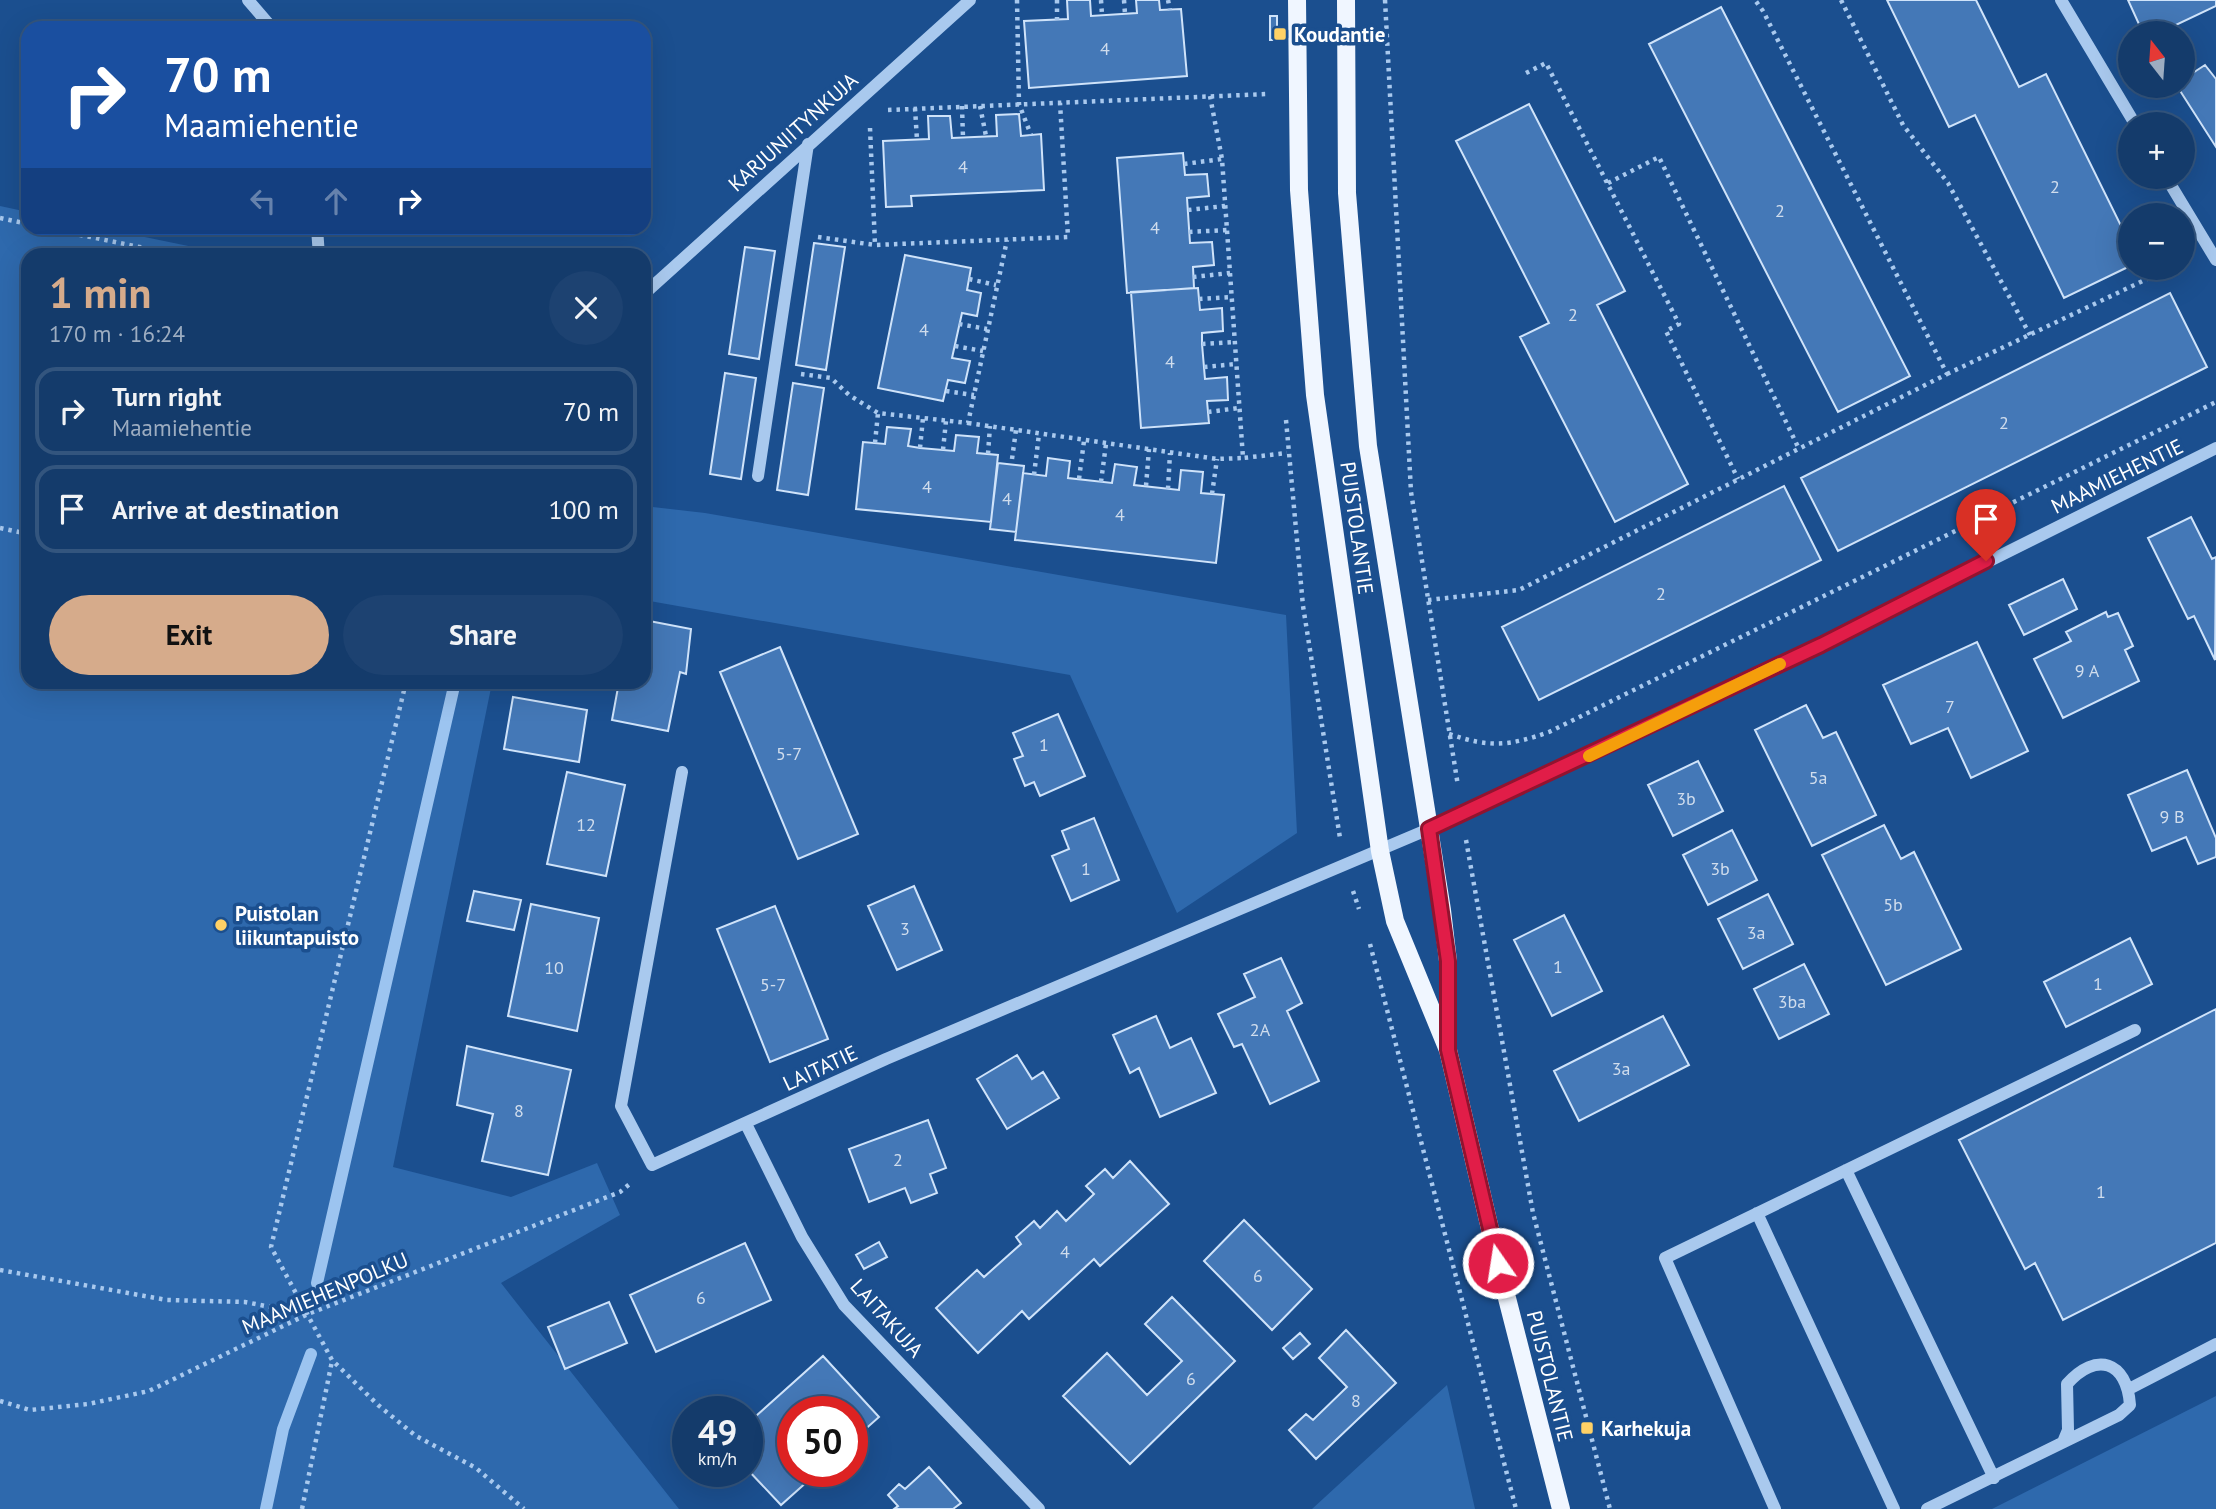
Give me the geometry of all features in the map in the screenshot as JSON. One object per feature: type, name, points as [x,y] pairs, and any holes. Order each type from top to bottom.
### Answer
[{"type":"main road","name":"PUISTOLANTIE","points":[[1297,0],[1299,190],[1315,395],[1380,851],[1395,920],[1448,1050],[1498,1263],[1561,1509]]},
{"type":"main road","name":"PUISTOLANTIE","points":[[1346,0],[1347,193],[1368,446],[1448,961],[1448,1050]]},
{"type":"street","points":[[248,0],[266,21]]},
{"type":"street","name":"KARJUNIITYNKUJA","points":[[651,288],[970,0]]},
{"type":"street","points":[[2061,0],[2128,112]]},
{"type":"street","points":[[758,476],[808,144]]},
{"type":"street","points":[[2173,189],[2216,260]]},
{"type":"street","name":"MAAMIEHENTIE","points":[[1429,829],[1808,651],[2216,448]]},
{"type":"street","points":[[652,1165],[621,1106],[682,772]]},
{"type":"street","name":"LAITATIE","points":[[652,1165],[1036,994],[1429,829]]},
{"type":"street","points":[[1775,1509],[1665,1258],[2135,1030]]},
{"type":"street","name":"LAITAKUJA","points":[[746,1124],[802,1237],[844,1305],[1040,1509]]},
{"type":"street","points":[[1846,1170],[1994,1478]]},
{"type":"street","points":[[1757,1213],[1894,1509]]},
{"type":"street","points":[[2129,1389],[2216,1344]]},
{"type":"street","points":[[1927,1509],[2119,1415],[2130,1405],[2129,1389],[2122,1375],[2110,1365],[2094,1364],[2077,1372],[2067,1384],[2068,1430],[2063,1442]]},
{"type":"path","points":[[1017,0],[1020,104],[1031,135]]},
{"type":"path","points":[[1056,0],[1057,20]]},
{"type":"path","points":[[1101,0],[1102,15]]},
{"type":"path","points":[[1124,0],[1125,14]]},
{"type":"path","points":[[1168,0],[1170,10]]},
{"type":"path","points":[[1385,0],[1411,492],[1462,814],[1533,1213],[1610,1509]]},
{"type":"path","points":[[1755,0],[1947,374]]},
{"type":"path","points":[[1840,0],[1903,125],[1948,183],[2030,335]]},
{"type":"path","points":[[1525,73],[1546,63],[1679,324],[1666,331],[1738,480]]},
{"type":"path","points":[[880,110],[1268,94]]},
{"type":"path","points":[[1210,96],[1222,159],[1243,458]]},
{"type":"path","points":[[793,233],[875,245],[1068,237],[1060,103]]},
{"type":"path","points":[[962,106],[963,138]]},
{"type":"path","points":[[980,106],[986,136]]},
{"type":"path","points":[[915,108],[917,140]]},
{"type":"path","points":[[869,124],[875,245]]},
{"type":"path","points":[[1608,183],[1659,157],[1800,449]]},
{"type":"path","points":[[1184,164],[1222,159]]},
{"type":"path","points":[[1188,210],[1225,206]]},
{"type":"path","points":[[0,218],[21,222]]},
{"type":"path","points":[[1189,232],[1227,230]]},
{"type":"path","points":[[80,235],[145,248]]},
{"type":"path","points":[[968,423],[1007,240]]},
{"type":"path","points":[[1193,277],[1230,274]]},
{"type":"path","points":[[969,279],[996,285]]},
{"type":"path","points":[[1428,600],[1519,590],[1947,374],[2145,280]]},
{"type":"path","points":[[1199,299],[1231,297]]},
{"type":"path","points":[[959,324],[987,329]]},
{"type":"path","points":[[1202,344],[1235,342]]},
{"type":"path","points":[[955,346],[983,351]]},
{"type":"path","points":[[1204,367],[1236,364]]},
{"type":"path","points":[[773,371],[831,378],[849,395],[878,413],[968,423],[1217,459],[1287,453]]},
{"type":"path","points":[[946,391],[974,395]]},
{"type":"path","points":[[1449,734],[1480,745],[1516,744],[1549,732],[2216,402]]},
{"type":"path","points":[[1208,412],[1239,408]]},
{"type":"path","points":[[875,443],[878,413]]},
{"type":"path","points":[[920,448],[923,418]]},
{"type":"path","points":[[943,450],[946,421]]},
{"type":"path","points":[[988,454],[990,426]]},
{"type":"path","points":[[1012,459],[1016,430]]},
{"type":"path","points":[[1034,475],[1039,434]]},
{"type":"path","points":[[1079,479],[1084,440]]},
{"type":"path","points":[[1101,482],[1106,444]]},
{"type":"path","points":[[1146,486],[1149,449]]},
{"type":"path","points":[[1168,489],[1170,453]]},
{"type":"path","points":[[1212,494],[1217,459]]},
{"type":"path","points":[[0,528],[21,532]]},
{"type":"path","points":[[404,689],[271,1247],[332,1360],[377,1405],[416,1436],[476,1468],[524,1509]]},
{"type":"path","name":"MAAMIEHENPOLKU","points":[[0,1401],[30,1410],[88,1404],[149,1391],[308,1314],[620,1192],[652,1165]]},
{"type":"path","points":[[0,1270],[167,1300],[245,1302],[308,1314]]},
{"type":"path","points":[[302,1509],[332,1360]]},
{"type":"shaded area","name":"Puistolan liikuntapuisto","points":[[0,206],[21,210],[21,235],[135,235],[198,248],[21,248],[21,689],[491,689],[393,1167],[511,1197],[597,1163],[620,1215],[501,1283],[679,1509],[0,1509]]},
{"type":"shaded area","points":[[651,507],[705,513],[1286,615],[1297,833],[1177,913],[1070,675],[651,601]]},
{"type":"shaded area","points":[[1447,1385],[1475,1509],[1312,1509]]},
{"type":"shaded area","points":[[2216,1396],[2216,1509],[1992,1509]]},
{"type":"building","points":[[1067,0],[1090,0],[1091,16],[1137,13],[1136,0],[1159,0],[1160,10],[1181,9],[1187,76],[1029,88],[1024,21],[1068,19]]},
{"type":"building","points":[[1887,0],[1976,0],[2019,87],[2046,74],[2118,220],[2118,272],[2064,298],[1975,115],[1949,127]]},
{"type":"building","points":[[2128,0],[2216,0],[2216,6],[2184,21],[2138,21]]},
{"type":"building","points":[[1721,7],[1910,376],[1838,412],[1649,44]]},
{"type":"building","points":[[1270,16],[1277,16],[1277,40],[1270,40]]},
{"type":"building","points":[[2205,65],[2216,79],[2216,147],[2185,98],[2195,98],[2195,72]]},
{"type":"building","points":[[1529,104],[1625,291],[1597,305],[1688,484],[1615,522],[1520,337],[1549,323],[1456,141]]},
{"type":"building","points":[[1019,114],[1021,136],[1041,134],[1044,190],[911,196],[912,206],[886,207],[883,141],[929,139],[928,116],[950,116],[952,138],[997,136],[996,115]]},
{"type":"building","points":[[1183,153],[1185,175],[1207,174],[1209,196],[1187,198],[1190,243],[1212,242],[1214,265],[1193,267],[1194,288],[1127,293],[1117,158]]},
{"type":"building","points":[[814,243],[845,247],[826,370],[796,365]]},
{"type":"building","points":[[745,247],[775,251],[759,359],[729,354]]},
{"type":"building","points":[[905,255],[971,268],[967,290],[981,293],[977,316],[962,313],[952,358],[970,361],[965,383],[948,380],[943,401],[878,388]]},
{"type":"building","points":[[1198,288],[1200,310],[1222,308],[1223,331],[1202,333],[1202,344],[1205,379],[1227,377],[1228,400],[1207,401],[1209,423],[1141,428],[1131,292]]},
{"type":"building","points":[[2170,293],[2207,367],[1838,551],[1801,478]]},
{"type":"building","points":[[725,373],[756,378],[741,479],[710,474]]},
{"type":"building","points":[[793,383],[824,388],[808,495],[777,490]]},
{"type":"building","points":[[887,427],[911,429],[908,446],[920,448],[954,451],[956,435],[979,437],[977,453],[998,455],[991,522],[856,509],[863,442],[885,444]]},
{"type":"building","points":[[1048,458],[1070,461],[1068,478],[1112,483],[1115,464],[1137,467],[1134,485],[1179,490],[1181,470],[1203,472],[1201,493],[1224,495],[1216,563],[1015,540],[1023,473],[1046,476]]},
{"type":"building","points":[[998,463],[1024,466],[1016,532],[990,529]]},
{"type":"building","points":[[1784,486],[1821,560],[1539,700],[1502,627]]},
{"type":"building","points":[[2191,517],[2212,559],[2216,557],[2215,660],[2194,616],[2188,619],[2148,538]]},
{"type":"building","points":[[2063,579],[2077,609],[2024,635],[2009,605]]},
{"type":"building","points":[[2106,612],[2108,617],[2118,613],[2133,646],[2125,650],[2139,681],[2063,718],[2034,659],[2071,641],[2066,632]]},
{"type":"building","points":[[651,621],[691,629],[686,674],[680,672],[668,731],[612,720],[618,689],[651,689]]},
{"type":"building","points":[[1977,642],[2028,751],[1971,778],[1948,728],[1911,744],[1883,685]]},
{"type":"building","points":[[780,647],[858,834],[798,859],[720,672]]},
{"type":"building","points":[[513,697],[587,710],[579,762],[504,749]]},
{"type":"building","points":[[1806,705],[1823,738],[1836,732],[1876,815],[1812,846],[1755,730]]},
{"type":"building","points":[[1058,714],[1085,776],[1040,796],[1034,782],[1025,786],[1014,759],[1023,756],[1013,733]]},
{"type":"building","points":[[1698,761],[1723,811],[1673,836],[1648,785]]},
{"type":"building","points":[[2187,770],[2216,838],[2216,857],[2198,864],[2186,837],[2152,851],[2128,795]]},
{"type":"building","points":[[567,772],[625,785],[606,876],[547,864]]},
{"type":"building","points":[[1094,818],[1119,880],[1071,901],[1052,856],[1069,849],[1062,831]]},
{"type":"building","points":[[1884,825],[1901,859],[1914,852],[1961,949],[1886,985],[1822,855]]},
{"type":"building","points":[[1732,830],[1757,880],[1708,905],[1683,855]]},
{"type":"building","points":[[914,886],[942,950],[897,970],[868,906]]},
{"type":"building","points":[[474,891],[521,900],[514,930],[467,921]]},
{"type":"building","points":[[1768,894],[1793,944],[1743,969],[1718,919]]},
{"type":"building","points":[[531,904],[599,918],[577,1031],[508,1016]]},
{"type":"building","points":[[775,906],[828,1039],[770,1062],[717,929]]},
{"type":"building","points":[[1564,915],[1602,991],[1552,1016],[1514,940]]},
{"type":"building","points":[[2130,938],[2152,984],[2066,1027],[2044,982]]},
{"type":"building","points":[[1281,958],[1302,1003],[1287,1011],[1319,1081],[1270,1104],[1242,1044],[1234,1047],[1218,1014],[1255,997],[1244,974]]},
{"type":"building","points":[[1804,964],[1829,1014],[1779,1039],[1754,989]]},
{"type":"building","points":[[2216,1009],[2216,1243],[2063,1320],[2035,1263],[2025,1269],[1959,1140]]},
{"type":"building","points":[[1156,1016],[1170,1048],[1191,1038],[1216,1093],[1160,1117],[1139,1068],[1130,1073],[1113,1035]]},
{"type":"building","points":[[1663,1016],[1689,1065],[1579,1121],[1554,1071]]},
{"type":"building","points":[[467,1046],[571,1070],[548,1175],[482,1161],[493,1114],[457,1105]]},
{"type":"building","points":[[1017,1055],[1032,1079],[1043,1072],[1059,1098],[1007,1129],[977,1079]]},
{"type":"building","points":[[928,1120],[946,1168],[930,1174],[937,1193],[911,1203],[905,1188],[869,1202],[849,1149]]},
{"type":"building","points":[[1130,1161],[1169,1204],[1100,1266],[1094,1259],[1029,1319],[1022,1311],[978,1353],[936,1308],[977,1270],[984,1277],[1021,1244],[1016,1237],[1034,1221],[1040,1228],[1057,1211],[1066,1221],[1094,1194],[1086,1186],[1105,1169],[1113,1178]]},
{"type":"building","points":[[1244,1220],[1312,1289],[1272,1330],[1204,1261]]},
{"type":"building","points":[[879,1242],[887,1257],[864,1269],[856,1255]]},
{"type":"building","points":[[745,1243],[771,1300],[656,1352],[630,1295]]},
{"type":"building","points":[[1172,1297],[1235,1361],[1130,1464],[1063,1396],[1107,1353],[1147,1395],[1182,1361],[1145,1324]]},
{"type":"building","points":[[609,1302],[627,1343],[565,1369],[548,1327]]},
{"type":"building","points":[[1346,1330],[1396,1383],[1316,1459],[1289,1430],[1306,1414],[1313,1420],[1347,1387],[1319,1358]]},
{"type":"building","points":[[1300,1333],[1310,1344],[1293,1359],[1283,1348]]},
{"type":"building","points":[[823,1356],[860,1396],[778,1396]]},
{"type":"building","points":[[777,1397],[777,1487],[801,1487],[781,1505],[763,1486],[763,1410]]},
{"type":"building","points":[[868,1405],[879,1417],[868,1427]]},
{"type":"building","points":[[929,1467],[961,1503],[953,1509],[894,1509],[898,1506],[888,1495],[899,1484],[905,1489]]},
{"type":"waterway","points":[[317,1283],[453,689]]},
{"type":"waterway","points":[[266,1509],[283,1429],[311,1354]]},
{"type":"slow traffic","points":[[1589,756],[1780,664]]},
{"type":"place","name":"Koudantie","points":[[1280,34]]},
{"type":"place","name":"Puistolan liikuntapuisto","points":[[221,925]]},
{"type":"place","name":"Karhekuja","points":[[1587,1428]]},
{"type":"route","points":[[1498,1263],[1448,1050],[1448,961],[1429,829],[1519,785],[1598,752],[1821,645],[1986,561]]}]
